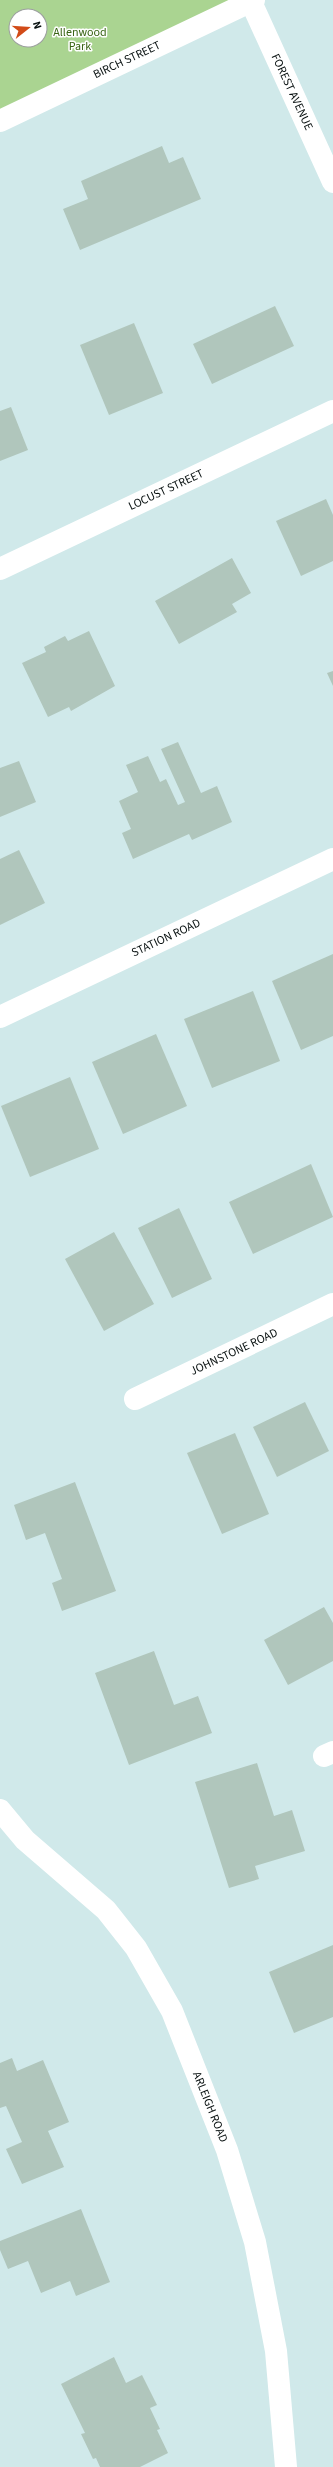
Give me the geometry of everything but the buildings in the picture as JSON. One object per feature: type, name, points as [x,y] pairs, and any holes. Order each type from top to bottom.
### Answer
[{"type":"street","name":"BIRCH STREET","points":[[0,121],[252,1]]},
{"type":"street","name":"FOREST AVENUE","points":[[252,1],[333,182]]},
{"type":"street","name":"LOCUST STREET","points":[[0,569],[333,411]]},
{"type":"street","name":"STATION ROAD","points":[[0,1017],[333,859]]},
{"type":"street","name":"JOHNSTONE ROAD","points":[[134,1399],[333,1304]]},
{"type":"street","name":"ARLEIGH ROAD","points":[[0,1810],[25,1840],[106,1910],[136,1948],[172,2011],[227,2150],[255,2242],[276,2351],[286,2467]]},
{"type":"green space","name":"Allenwood Park","points":[[0,0],[254,0],[0,121]]}]
